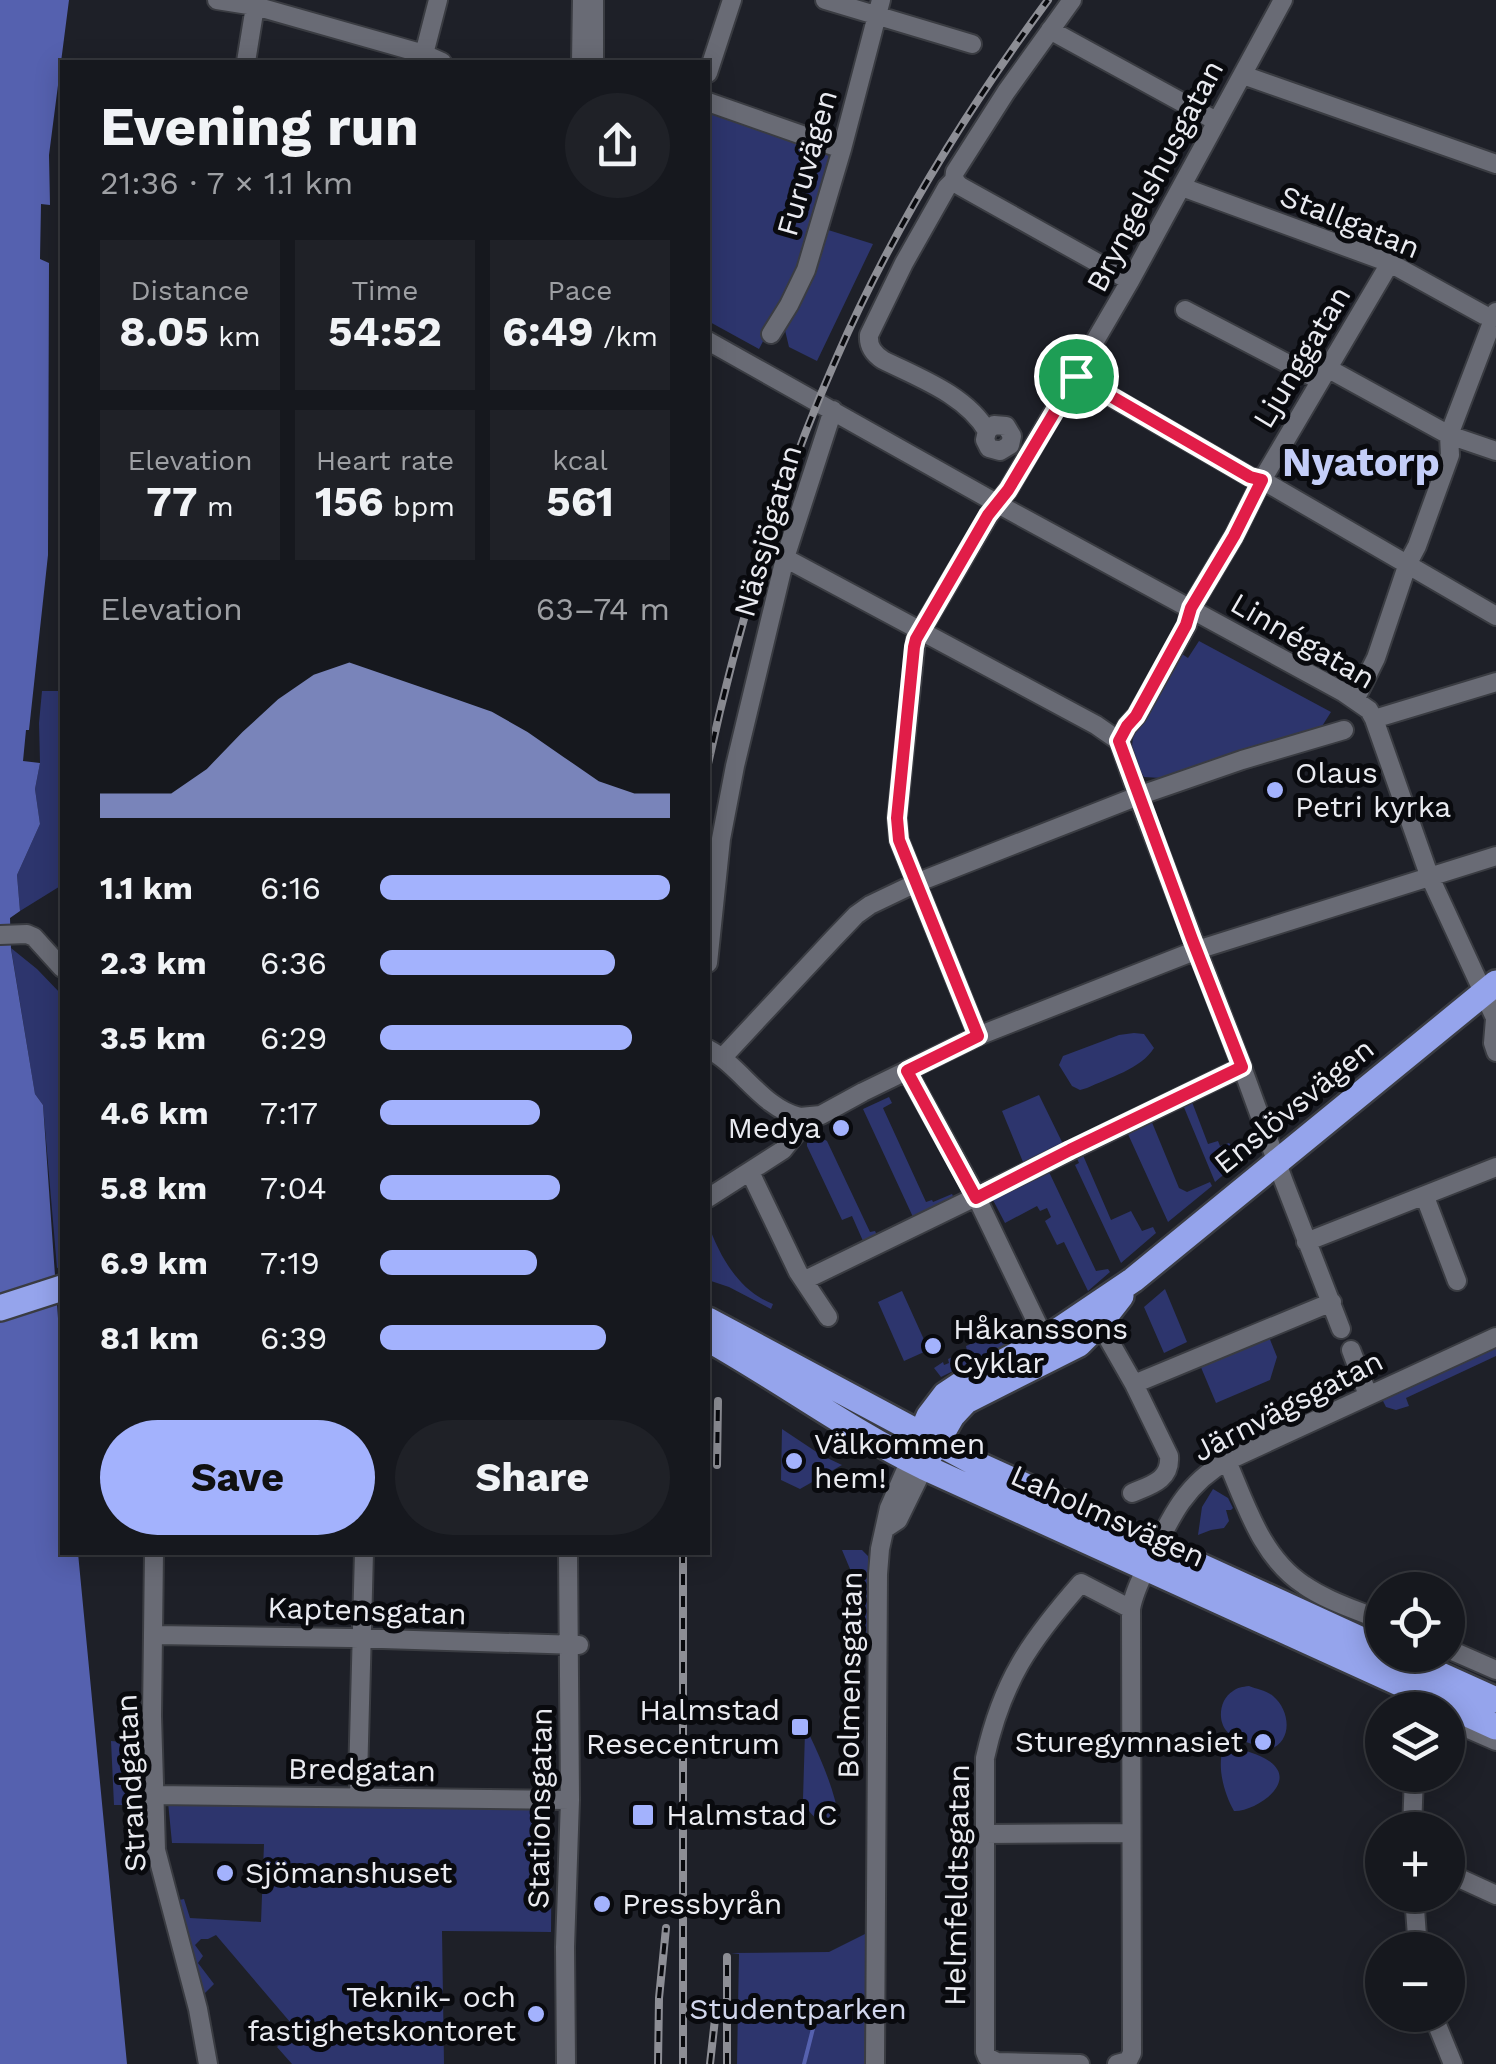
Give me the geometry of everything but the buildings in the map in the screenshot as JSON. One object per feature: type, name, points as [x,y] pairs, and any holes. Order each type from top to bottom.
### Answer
[{"type":"highway","name":"Enslövsvägen","points":[[917,1464],[928,1439],[929,1416],[946,1395],[960,1384],[1049,1348],[1100,1313],[1133,1280],[1489,988]]},
{"type":"highway","points":[[0,1308],[60,1290]]},
{"type":"highway","name":"Laholmsvägen","points":[[710,1321],[1151,1558],[1496,1727]]},
{"type":"highway","name":"Laholmsvägen","points":[[710,1339],[836,1419],[917,1464],[1365,1642]]},
{"type":"highway","points":[[1434,1672],[1496,1700]]},
{"type":"street","points":[[217,0],[255,3],[423,58],[438,0]]},
{"type":"street","points":[[582,0],[582,60]]},
{"type":"street","points":[[594,0],[594,60]]},
{"type":"street","points":[[710,67],[732,0]]},
{"type":"street","points":[[825,0],[879,8],[972,44]]},
{"type":"street","points":[[987,431],[951,395],[876,355],[869,335],[904,262],[954,180],[955,172],[1072,0]]},
{"type":"street","name":"Bryngelshusgatan","points":[[978,1036],[899,840],[897,818],[916,639],[1076,376],[1282,0]]},
{"type":"street","points":[[246,60],[255,3]]},
{"type":"street","name":"Furuvägen","points":[[771,334],[806,270],[879,8]]},
{"type":"street","points":[[1050,30],[1216,121]]},
{"type":"street","points":[[1243,74],[1496,164]]},
{"type":"street","points":[[710,103],[842,149]]},
{"type":"street","points":[[954,180],[1130,281]]},
{"type":"street","name":"Stallgatan","points":[[1182,187],[1390,262],[1484,315],[1495,315]]},
{"type":"street","name":"Ljunggatan","points":[[1119,741],[1186,625],[1191,608],[1262,480],[1390,262]]},
{"type":"street","points":[[1184,310],[1450,435],[1496,451]]},
{"type":"street","points":[[1355,700],[1376,658],[1408,563],[1418,546],[1450,455],[1450,435],[1495,315]]},
{"type":"street","name":"Linnégatan","points":[[710,342],[1369,710],[1429,875],[1489,988],[1496,1020],[1496,1052]]},
{"type":"street","points":[[1076,376],[1496,616]]},
{"type":"street","name":"Nässjögatan","points":[[710,945],[724,820],[735,766],[785,558],[833,410]]},
{"type":"street","points":[[785,558],[1119,741],[1342,1329]]},
{"type":"street","points":[[1374,719],[1496,682]]},
{"type":"street","points":[[1344,730],[1138,796],[870,905],[715,1053],[777,1107],[800,1116],[821,1115],[978,1036],[1197,950],[1496,856]]},
{"type":"street","points":[[14,935],[34,937],[60,966]]},
{"type":"street","points":[[805,1280],[1242,1067]]},
{"type":"street","points":[[907,1071],[976,1198],[1049,1348]]},
{"type":"street","points":[[710,1197],[789,1144],[799,1130],[800,1116]]},
{"type":"street","points":[[1306,1242],[1496,1167]]},
{"type":"street","points":[[750,1172],[798,1272],[828,1317]]},
{"type":"street","points":[[1425,1196],[1457,1281]]},
{"type":"street","points":[[1134,1384],[1332,1302]]},
{"type":"street","points":[[1100,1313],[1170,1460],[1164,1477],[1132,1494]]},
{"type":"street","name":"Järnvägsgatan","points":[[1125,2058],[1132,1610],[1170,1518],[1192,1487],[1213,1468],[1496,1337]]},
{"type":"street","points":[[1351,1350],[1368,1395]]},
{"type":"street","points":[[1227,1461],[1268,1551],[1288,1574],[1307,1588],[1365,1614]]},
{"type":"street","name":"Bolmensgatan","points":[[874,2064],[876,1601],[880,1548],[889,1508],[917,1464]]},
{"type":"street","name":"Strandgatan","points":[[154,1555],[154,1795],[159,1868],[198,2008],[208,2064]]},
{"type":"street","points":[[361,1796],[358,1779],[364,1555]]},
{"type":"street","name":"Stationsgatan","points":[[566,2064],[573,1645],[568,1555]]},
{"type":"street","name":"Helmfeldtsgatan","points":[[1080,2064],[998,2062],[985,2052],[985,1758],[1005,1694],[1028,1648],[1082,1583],[1132,1610]]},
{"type":"street","name":"Kaptensgatan","points":[[154,1634],[573,1645]]},
{"type":"street","points":[[1465,1656],[1496,1670]]},
{"type":"street","points":[[1465,1727],[1496,1741]]},
{"type":"street","name":"Bredgatan","points":[[154,1795],[570,1800]]},
{"type":"street","points":[[984,1834],[1131,1833]]},
{"type":"street","points":[[1465,1881],[1496,1895]]},
{"type":"street","points":[[1440,2032],[1453,2064]]},
{"type":"green space","points":[[710,109],[830,150],[832,163],[801,268],[759,349],[710,322]]},
{"type":"green space","points":[[825,229],[873,244],[817,361],[789,347],[784,326]]},
{"type":"green space","points":[[1199,641],[1331,712],[1319,731],[1161,778],[1144,777],[1132,751],[1137,724],[1176,650],[1188,658]]},
{"type":"green space","points":[[42,691],[60,691],[60,886],[20,911],[17,875],[40,824],[35,789],[40,763]]},
{"type":"green space","points":[[11,948],[60,993],[57,1268],[43,1105],[35,1094]]},
{"type":"green space","points":[[1134,1033],[1144,1034],[1154,1048],[1141,1062],[1087,1088],[1072,1086],[1059,1065],[1063,1056]]},
{"type":"green space","points":[[1039,1095],[1063,1144],[1023,1162],[1002,1111]]},
{"type":"green space","points":[[889,1097],[892,1103],[883,1108],[926,1202],[952,1194],[954,1198],[913,1217],[863,1109]]},
{"type":"green space","points":[[1192,1102],[1208,1144],[1229,1143],[1234,1149],[1255,1142],[1256,1147],[1215,1182],[1183,1105]]},
{"type":"green space","points":[[1151,1120],[1179,1188],[1187,1192],[1210,1182],[1212,1186],[1168,1222],[1127,1132]]},
{"type":"green space","points":[[818,1136],[827,1141],[870,1232],[877,1235],[863,1241],[852,1216],[842,1220],[807,1146]]},
{"type":"green space","points":[[1082,1153],[1111,1220],[1131,1211],[1142,1231],[1153,1227],[1156,1233],[1121,1263],[1075,1165],[1079,1163],[1076,1156]]},
{"type":"green space","points":[[1049,1172],[1096,1271],[1110,1272],[1088,1291],[1064,1242],[1057,1245],[1045,1221],[1051,1217],[1047,1208],[1040,1211],[1037,1206],[1005,1223],[993,1200]]},
{"type":"green space","points":[[710,1229],[732,1272],[750,1291],[773,1304],[771,1309],[710,1281]]},
{"type":"green space","points":[[1165,1289],[1187,1342],[1164,1353],[1144,1307]]},
{"type":"green space","points":[[902,1291],[926,1344],[921,1346],[924,1352],[904,1361],[878,1302]]},
{"type":"green space","points":[[1020,1321],[1016,1340],[941,1377],[934,1368],[967,1351],[966,1346]]},
{"type":"green space","points":[[1269,1337],[1277,1357],[1270,1380],[1216,1403],[1200,1365]]},
{"type":"green space","points":[[1496,1346],[1496,1356],[1406,1398],[1409,1406],[1396,1410],[1386,1407],[1382,1399]]},
{"type":"green space","points":[[782,1429],[842,1465],[800,1489],[781,1480]]},
{"type":"green space","points":[[1213,1489],[1228,1498],[1233,1508],[1226,1510],[1229,1521],[1224,1528],[1198,1535],[1202,1507]]},
{"type":"green space","points":[[842,1550],[862,1550],[868,1556],[868,1634],[849,1634],[850,1569]]},
{"type":"green space","points":[[1249,1686],[1273,1696],[1286,1718],[1282,1741],[1268,1750],[1234,1736],[1223,1724],[1221,1712],[1228,1695]]},
{"type":"green space","points":[[805,1732],[824,1767],[840,1823],[817,1819],[803,1799]]},
{"type":"green space","points":[[111,1741],[136,1743],[135,1791],[131,1791],[131,1798],[124,1798],[123,1805],[114,1805]]},
{"type":"green space","points":[[1231,1746],[1269,1761],[1280,1778],[1271,1794],[1243,1810],[1234,1811],[1222,1780],[1223,1749]]},
{"type":"green space","points":[[168,1802],[552,1811],[551,1932],[442,1931],[444,2064],[292,2064],[277,2047],[296,2029],[216,1935],[195,1945],[203,1956],[198,1963],[214,1984],[204,1994],[179,1900],[184,1899],[190,1918],[261,1922],[264,1844],[172,1843]]},
{"type":"green space","name":"Studentparken","points":[[869,1932],[869,2064],[737,2064],[739,1954],[731,1953],[829,1952]]},
{"type":"shaded area","points":[[0,0],[69,0],[49,155],[50,205],[41,204],[40,259],[49,263],[48,555],[23,761],[40,763],[35,789],[40,824],[17,875],[20,911],[10,918],[11,949],[35,1094],[43,1105],[60,1347],[60,1555],[78,1555],[127,2064],[0,2064]]},
{"type":"waterway","points":[[804,2064],[817,2013]]},
{"type":"railway","points":[[710,756],[762,558],[796,457],[836,359],[881,265],[932,174],[1048,0]]},
{"type":"railway","points":[[717,1465],[718,1401]]},
{"type":"railway","points":[[683,1555],[683,2064]]},
{"type":"railway","points":[[658,2064],[666,1928]]},
{"type":"railway","points":[[727,1957],[727,2064]]},
{"type":"railway","points":[[710,2064],[715,2019]]},
{"type":"place","name":"Olaus Petri kyrka","points":[[1275,790]]},
{"type":"place","name":"Medya","points":[[841,1128]]},
{"type":"place","name":"Håkanssons Cyklar","points":[[933,1346]]},
{"type":"place","name":"Välkommen hem!","points":[[794,1461]]},
{"type":"place","name":"Halmstad Resecentrum","points":[[800,1727]]},
{"type":"place","name":"Sturegymnasiet","points":[[1263,1742]]},
{"type":"place","name":"Halmstad C","points":[[643,1815]]},
{"type":"place","name":"Sjömanshuset","points":[[225,1873]]},
{"type":"place","name":"Pressbyrån","points":[[602,1904]]},
{"type":"place","name":"Teknik- och fastighetskontoret","points":[[536,2014]]},
{"type":"district","name":"Nyatorp","points":[[1361,462]]},
{"type":"route","points":[[1076,376],[1250,477],[1262,480],[1191,608],[1186,625],[1119,741],[1242,1067],[976,1198],[907,1071],[978,1036],[899,840],[897,818],[914,647],[988,515],[1008,490],[1076,376]]}]
